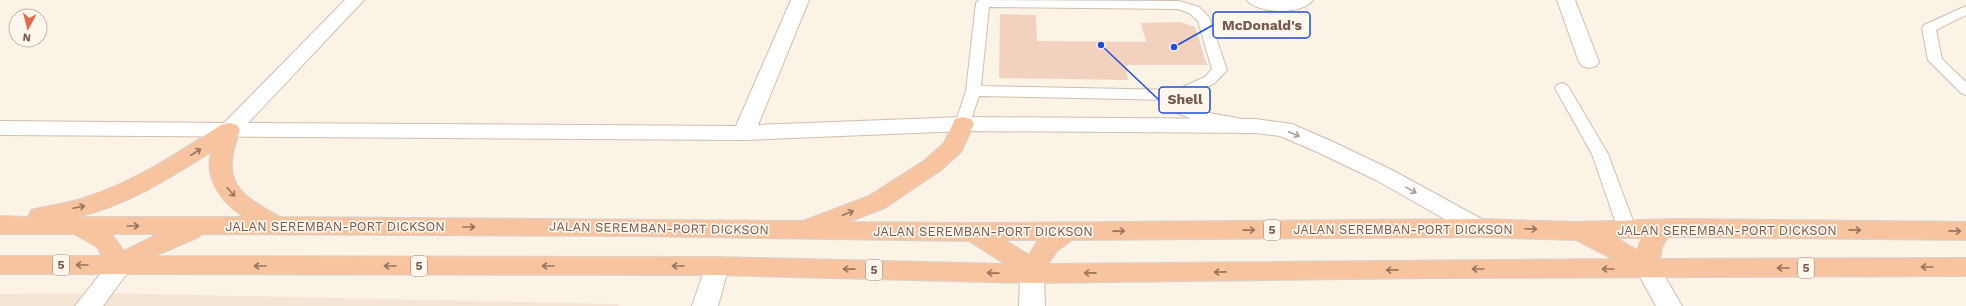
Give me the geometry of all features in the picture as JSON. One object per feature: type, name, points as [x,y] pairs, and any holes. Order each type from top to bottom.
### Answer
[{"type":"highway","points":[[798,230],[864,207],[883,198],[933,165],[953,147],[963,124]]},
{"type":"highway","points":[[0,225],[92,205],[169,167],[229,130]]},
{"type":"highway","points":[[229,130],[222,151],[219,168],[227,190],[248,209],[277,226]]},
{"type":"highway","name":"JALAN SEREMBAN-PORT DICKSON","points":[[0,225],[635,227],[974,232],[1478,228],[1576,230],[1676,228],[1966,231]]},
{"type":"highway","points":[[80,226],[105,241],[121,266],[141,252],[172,237],[206,226]]},
{"type":"highway","points":[[1576,230],[1607,244],[1647,268],[1648,250],[1652,238],[1661,229],[1676,228]]},
{"type":"highway","points":[[974,232],[1021,262],[1032,274],[1045,247],[1053,239],[1066,232]]},
{"type":"highway","name":"5","points":[[0,266],[717,266],[1032,274],[1647,268],[1966,267]]},
{"type":"street","points":[[229,130],[355,0]]},
{"type":"street","points":[[744,133],[800,0]]},
{"type":"street","points":[[1256,0],[1268,5],[1292,6],[1304,0]]},
{"type":"street","points":[[1566,0],[1589,62]]},
{"type":"street","points":[[0,128],[744,133],[963,124],[1256,126],[1284,129],[1384,174],[1478,228]]},
{"type":"street","points":[[88,306],[121,266]]},
{"type":"street","points":[[705,306],[717,266]]},
{"type":"street","points":[[1647,268],[1669,306]]},
{"type":"street","points":[[1032,274],[1032,306]]},
{"type":"lane","points":[[963,124],[973,91],[983,2],[1178,5],[1194,10],[1204,20],[1220,70],[1210,80],[1178,95],[973,91]]},
{"type":"lane","points":[[1966,10],[1929,28],[1935,60],[1966,90]]},
{"type":"lane","points":[[1562,88],[1600,154],[1626,229]]},
{"type":"lane","points":[[1178,95],[1182,110],[1194,114],[1256,126]]},
{"type":"shaded area","points":[[99,293],[617,304],[620,306],[0,306],[0,294]]},
{"type":"building","points":[[1000,14],[1036,15],[1037,41],[1146,42],[1141,23],[1180,22],[1195,27],[1207,65],[1126,65],[1128,80],[999,78]]},
{"type":"place","name":"Shell","points":[[1101,45]]},
{"type":"place","name":"McDonald's","points":[[1174,47]]}]
